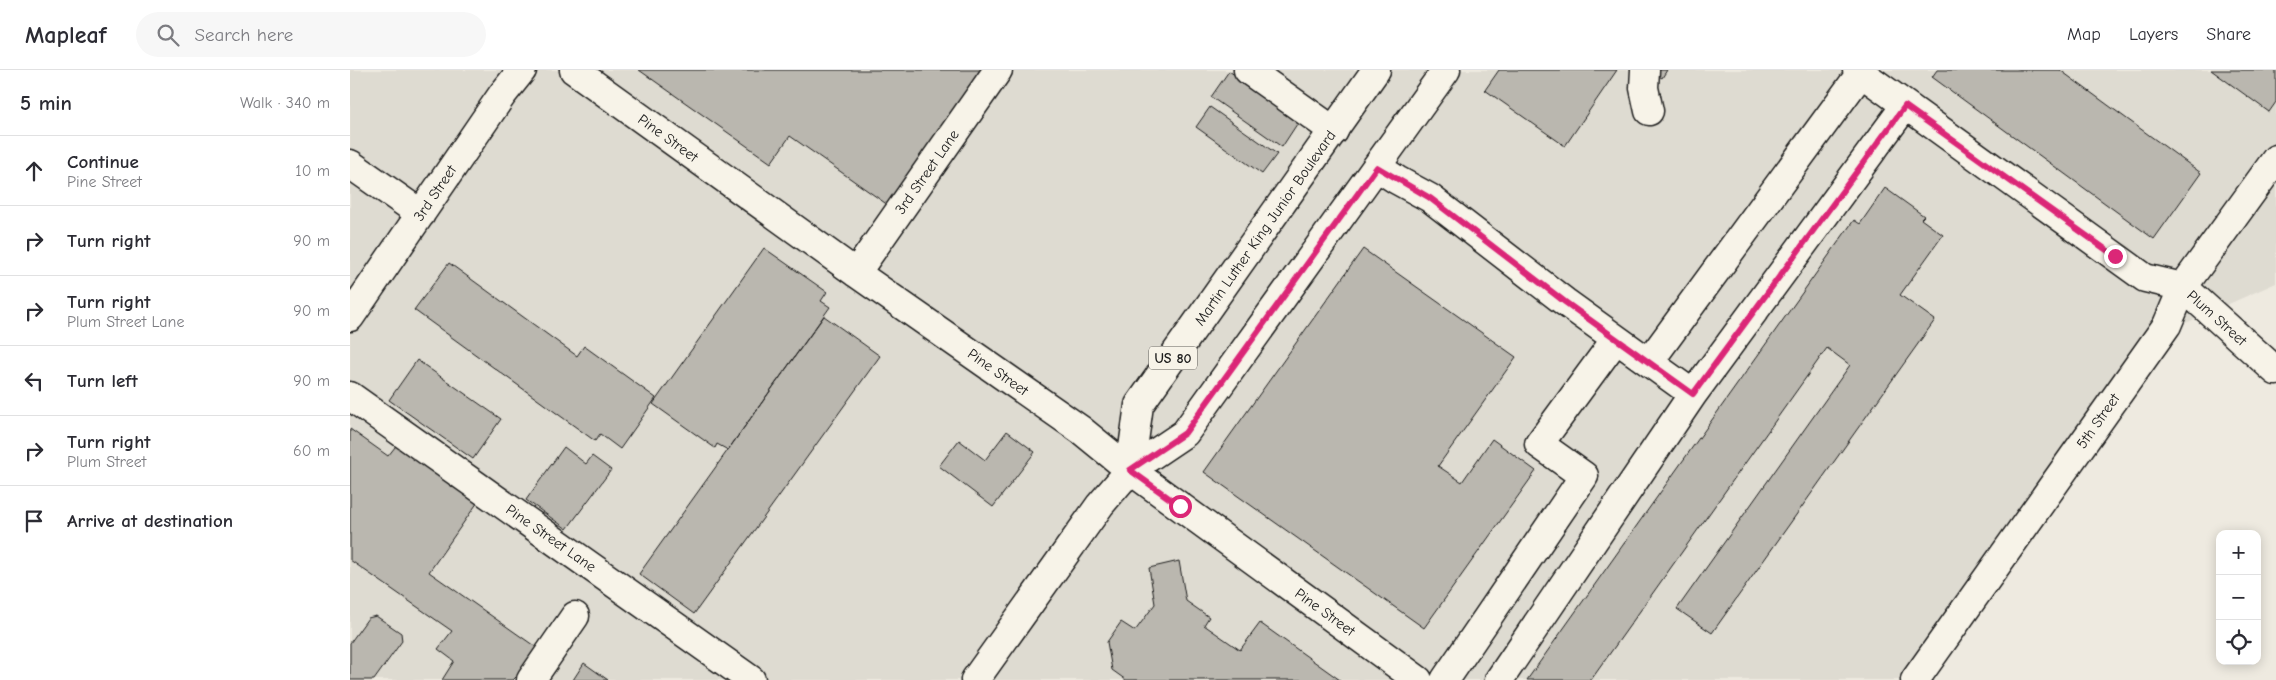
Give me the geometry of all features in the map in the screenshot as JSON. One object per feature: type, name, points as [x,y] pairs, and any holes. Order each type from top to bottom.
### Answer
[{"type":"street","name":"3rd Street","points":[[350,318],[522,70]]},
{"type":"street","name":"Pine Street","points":[[574,70],[856,273],[1081,430],[1130,470],[1418,680]]},
{"type":"street","name":"3rd Street Lane","points":[[856,273],[998,70]]},
{"type":"street","points":[[1248,70],[1334,131]]},
{"type":"street","name":"Martin Luther King Junior Boulevard","points":[[1130,470],[1139,405],[1376,70]]},
{"type":"street","points":[[975,680],[1100,505],[1130,470],[1185,433],[1446,70]]},
{"type":"street","points":[[1645,70],[1644,88],[1649,111]]},
{"type":"street","points":[[1649,362],[1859,71]]},
{"type":"street","name":"Plum Street","points":[[1859,71],[2145,278],[2183,287],[2276,371]]},
{"type":"street","points":[[1499,680],[1693,394],[1905,106]]},
{"type":"street","name":"5th Street","points":[[1914,680],[2167,325],[2183,287],[2276,159]]},
{"type":"street","points":[[350,164],[421,214]]},
{"type":"street","points":[[1377,167],[1430,198],[1565,302],[1693,394]]},
{"type":"street","points":[[1445,680],[1584,476],[1539,444],[1616,338]]},
{"type":"street","name":"Pine Street Lane","points":[[350,396],[751,680]]},
{"type":"street","points":[[531,680],[575,616]]},
{"type":"shaded area","points":[[350,70],[2276,70],[2276,283],[2161,334],[1915,680],[350,680]]},
{"type":"building","points":[[639,70],[993,70],[895,210],[790,136],[771,163]]},
{"type":"building","points":[[1499,70],[1617,70],[1565,146],[1485,90]]},
{"type":"building","points":[[1649,70],[1667,70],[1662,78]]},
{"type":"building","points":[[1937,70],[2060,70],[2201,173],[2154,239],[1932,77]]},
{"type":"building","points":[[2211,70],[2276,70],[2276,102],[2269,112]]},
{"type":"building","points":[[1229,71],[1299,121],[1282,147],[1211,97]]},
{"type":"building","points":[[1210,107],[1277,154],[1262,174],[1196,127]]},
{"type":"building","points":[[1885,188],[1924,216],[1921,219],[1943,235],[1900,295],[1935,320],[1712,633],[1677,609],[1850,365],[1827,348],[1591,680],[1527,680],[1854,220],[1860,224]]},
{"type":"building","points":[[764,248],[827,292],[821,301],[830,307],[728,450],[717,444],[715,448],[653,404]]},
{"type":"building","points":[[1363,249],[1516,357],[1438,466],[1462,482],[1492,439],[1536,471],[1424,628],[1204,472]]},
{"type":"building","points":[[449,263],[577,356],[584,346],[656,398],[620,449],[600,434],[595,441],[414,310]]},
{"type":"building","points":[[824,316],[880,356],[694,614],[639,574]]},
{"type":"building","points":[[417,360],[501,419],[473,459],[389,400]]},
{"type":"building","points":[[350,429],[388,456],[399,442],[480,499],[429,572],[540,650],[520,680],[516,677],[513,680],[442,680],[454,661],[438,649],[452,631],[350,560]]},
{"type":"building","points":[[1007,431],[1035,452],[993,507],[939,466],[959,440],[985,460]]},
{"type":"building","points":[[564,447],[586,464],[592,456],[611,470],[567,529],[526,500]]},
{"type":"building","points":[[1179,561],[1186,601],[1209,617],[1204,625],[1240,650],[1260,623],[1340,680],[1126,680],[1112,670],[1107,642],[1121,622],[1135,631],[1155,604],[1149,568]]},
{"type":"building","points":[[376,616],[401,633],[402,641],[374,680],[350,680],[350,643],[368,618]]},
{"type":"building","points":[[584,663],[608,680],[573,680]]},
{"type":"route","points":[[1180,506],[1130,470],[1185,433],[1377,167],[1430,198],[1565,302],[1693,394],[1905,106],[2115,256]]}]
